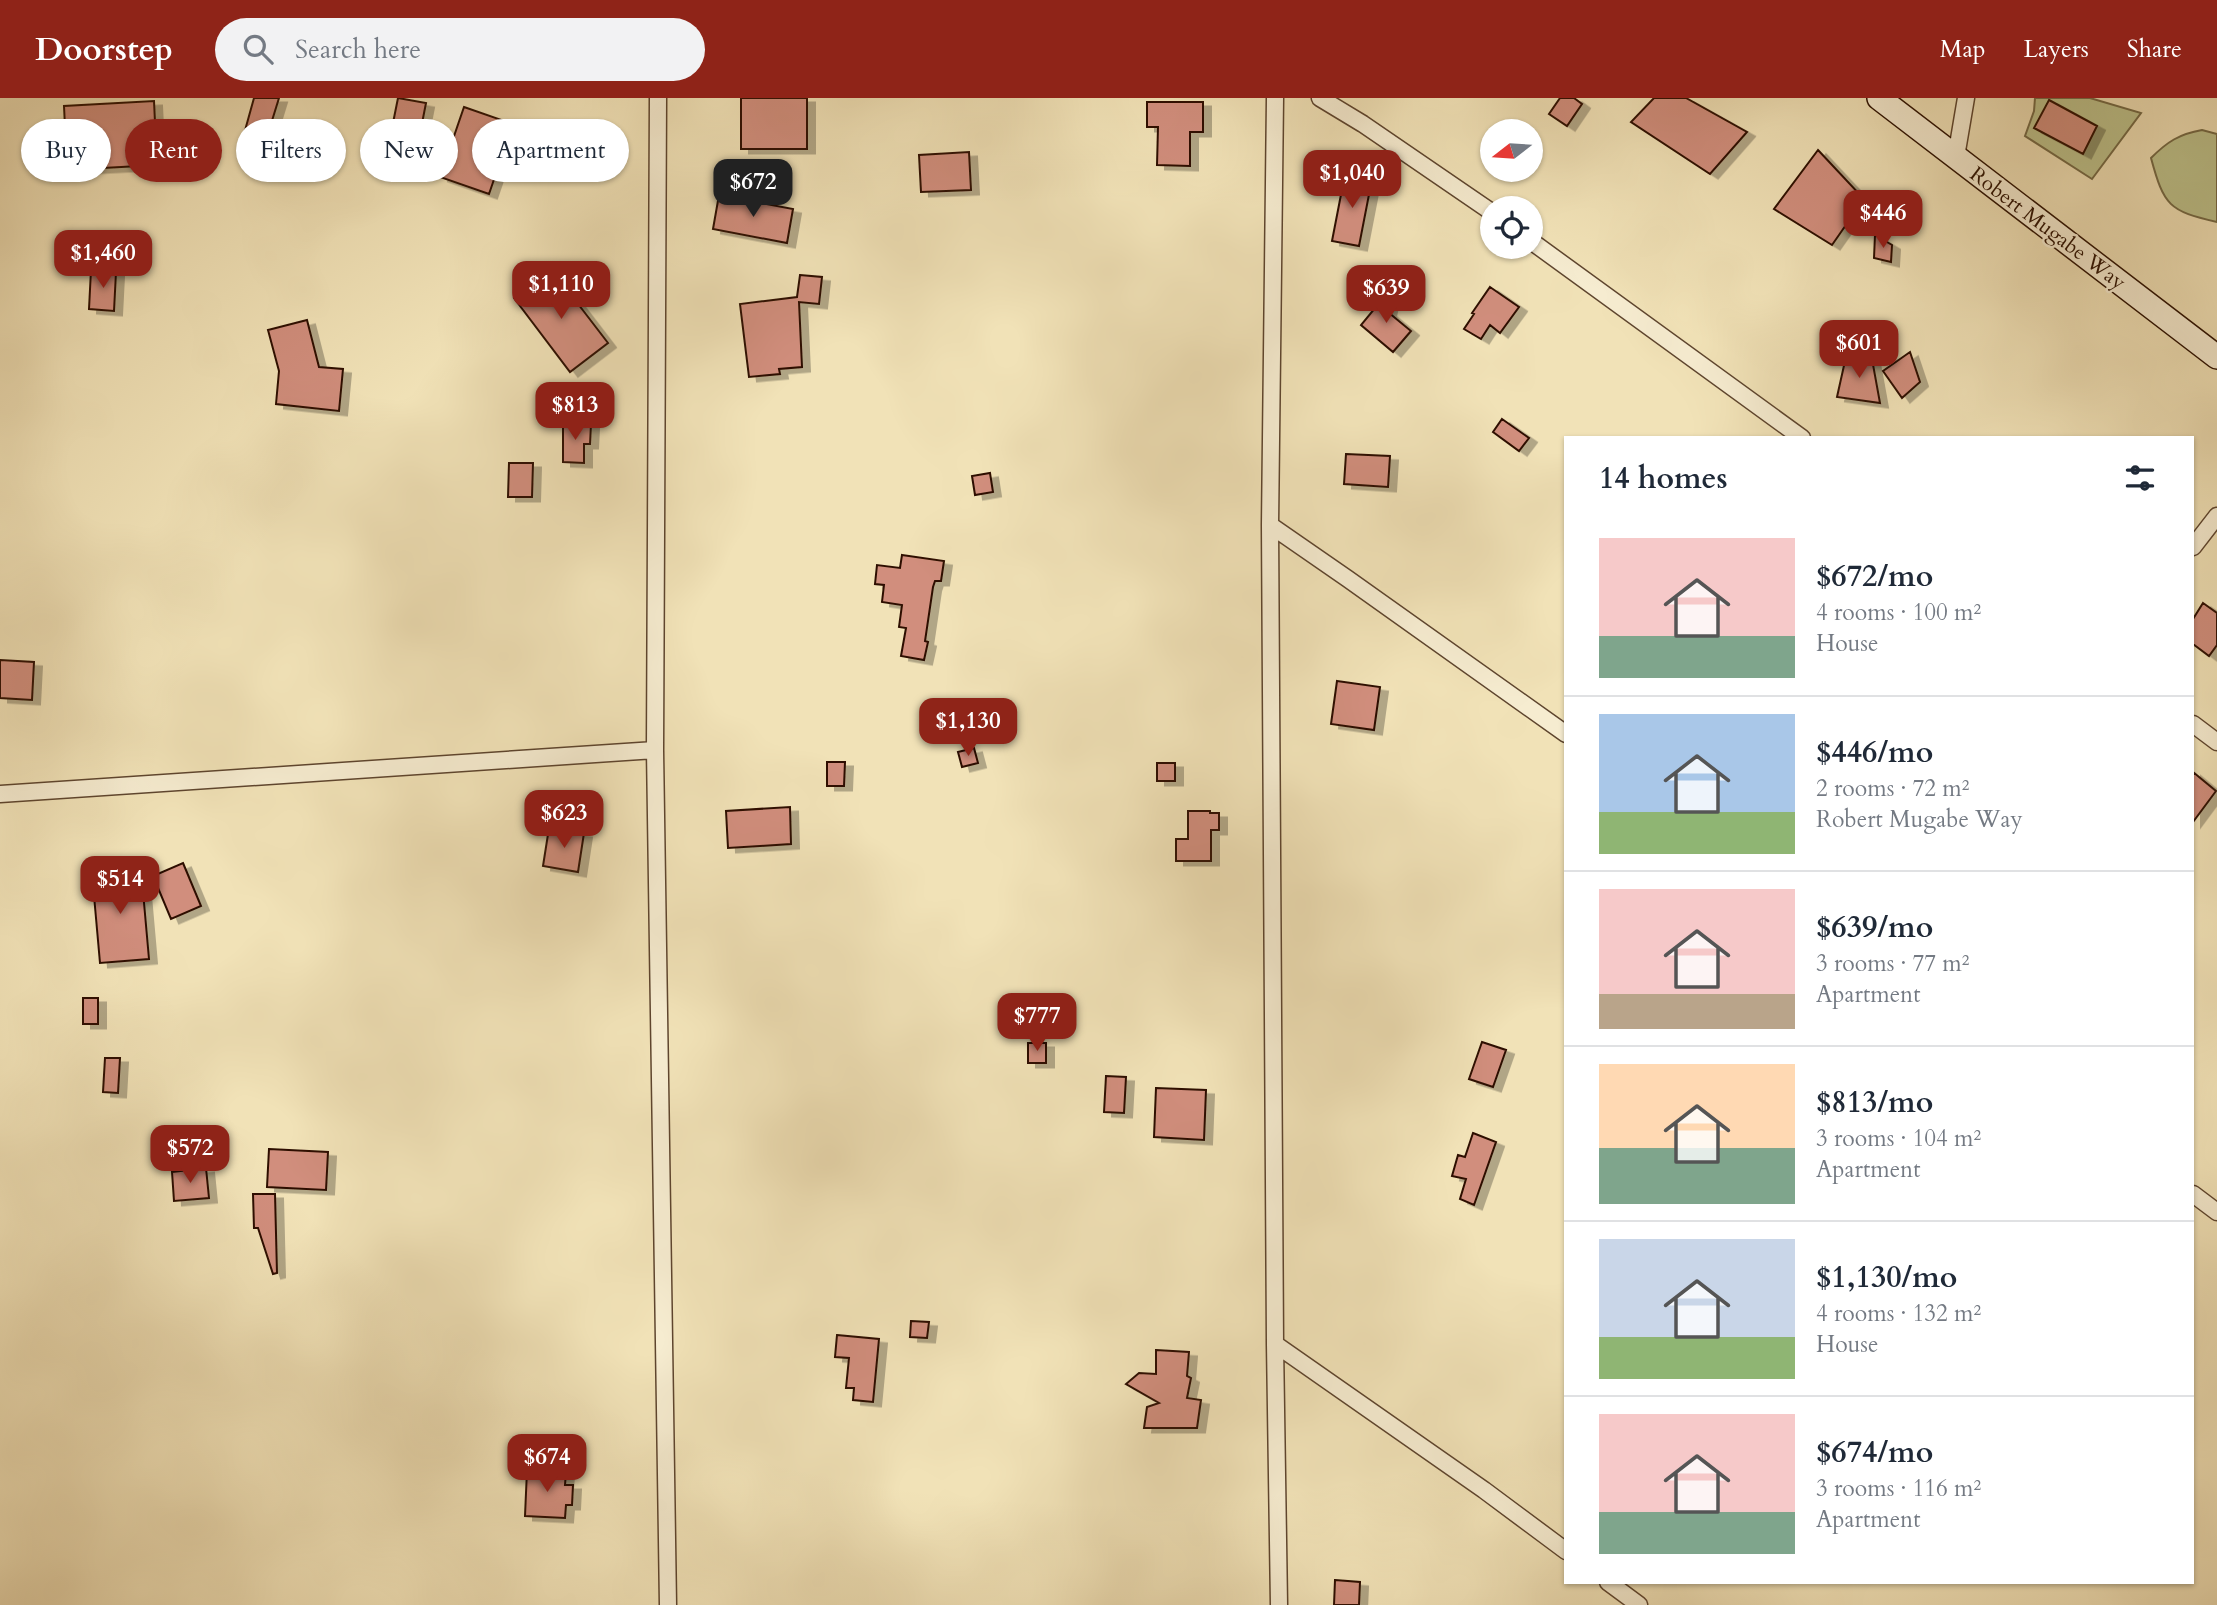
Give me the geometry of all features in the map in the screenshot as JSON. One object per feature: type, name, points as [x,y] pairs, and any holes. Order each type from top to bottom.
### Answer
[{"type":"main road","name":"Robert Mugabe Way","points":[[1879,98],[2217,357]]},
{"type":"street","points":[[658,98],[655,750],[668,1605]]},
{"type":"street","points":[[1275,98],[1269,525],[1279,1605]]},
{"type":"street","points":[[1320,98],[1480,204]]},
{"type":"street","points":[[1956,157],[1965,98]]},
{"type":"street","points":[[1543,250],[1799,436]]},
{"type":"street","points":[[2194,546],[2217,516]]},
{"type":"street","points":[[1269,525],[1564,733]]},
{"type":"street","points":[[2194,725],[2217,742]]},
{"type":"street","points":[[0,793],[655,750]]},
{"type":"street","points":[[2194,1195],[2217,1212]]},
{"type":"street","points":[[1275,1344],[1564,1550]]},
{"type":"street","points":[[1611,1584],[1639,1605]]},
{"type":"green space","points":[[2035,98],[2090,98],[2141,113],[2092,179],[2025,136],[2034,111]]},
{"type":"green space","points":[[2202,130],[2217,134],[2217,222],[2188,214],[2171,204],[2160,187],[2151,158],[2174,140]]},
{"type":"building","points":[[254,98],[279,98],[272,119],[248,119]]},
{"type":"building","points":[[398,98],[426,103],[423,119],[394,119]]},
{"type":"building","points":[[741,98],[807,98],[807,149],[741,149]]},
{"type":"building","points":[[1560,98],[1574,98],[1582,104],[1567,126],[1549,114]]},
{"type":"building","points":[[1654,98],[1686,98],[1747,132],[1710,174],[1631,122]]},
{"type":"building","points":[[2049,100],[2097,126],[2083,154],[2034,128]]},
{"type":"building","points":[[154,101],[155,119],[125,119],[125,167],[111,168],[111,119],[65,119],[64,106]]},
{"type":"building","points":[[1147,102],[1203,102],[1203,132],[1190,132],[1190,166],[1157,165],[1158,127],[1147,127]]},
{"type":"building","points":[[464,107],[499,119],[472,119],[472,182],[493,182],[489,194],[454,182],[458,182],[458,124]]},
{"type":"building","points":[[1818,150],[1864,199],[1832,245],[1774,209]]},
{"type":"building","points":[[969,152],[971,190],[921,192],[919,155]]},
{"type":"building","points":[[1345,174],[1372,179],[1359,246],[1332,241]]},
{"type":"building","points":[[719,195],[793,209],[787,243],[713,229]]},
{"type":"building","points":[[1875,235],[1892,245],[1891,262],[1874,258]]},
{"type":"building","points":[[91,270],[116,272],[114,311],[89,309]]},
{"type":"building","points":[[552,270],[608,343],[570,372],[514,298]]},
{"type":"building","points":[[800,275],[822,277],[819,304],[799,302],[802,367],[779,369],[780,374],[749,377],[740,304],[797,297]]},
{"type":"building","points":[[1394,285],[1388,312],[1411,331],[1393,352],[1361,325]]},
{"type":"building","points":[[1490,287],[1519,307],[1500,333],[1490,325],[1481,339],[1464,329]]},
{"type":"building","points":[[307,320],[319,367],[343,369],[339,411],[276,404],[279,371],[268,330]]},
{"type":"building","points":[[1847,352],[1872,359],[1880,403],[1837,397]]},
{"type":"building","points":[[1910,352],[1920,382],[1902,398],[1883,371]]},
{"type":"building","points":[[1502,419],[1529,438],[1519,451],[1493,432]]},
{"type":"building","points":[[563,423],[591,424],[590,444],[584,444],[584,463],[563,462]]},
{"type":"building","points":[[1346,454],[1390,456],[1388,487],[1344,484]]},
{"type":"building","points":[[509,463],[533,463],[532,497],[508,497]]},
{"type":"building","points":[[990,473],[993,492],[975,495],[972,476]]},
{"type":"building","points":[[902,555],[944,561],[941,581],[935,581],[933,587],[924,660],[901,656],[906,628],[899,627],[902,605],[882,602],[884,585],[875,584],[877,565],[900,568]]},
{"type":"building","points":[[2203,603],[2217,613],[2217,645],[2209,656],[2194,645],[2194,617]]},
{"type":"building","points":[[0,660],[34,662],[32,700],[0,698]]},
{"type":"building","points":[[1337,681],[1380,687],[1374,730],[1331,724]]},
{"type":"building","points":[[974,748],[978,763],[962,767],[958,752]]},
{"type":"building","points":[[827,762],[845,762],[844,786],[827,786]]},
{"type":"building","points":[[1157,763],[1175,763],[1175,781],[1157,781]]},
{"type":"building","points":[[2194,773],[2216,791],[2194,821]]},
{"type":"building","points":[[790,807],[791,844],[728,848],[726,811]]},
{"type":"building","points":[[1188,811],[1219,813],[1219,830],[1211,830],[1211,861],[1176,861],[1176,839],[1188,839]]},
{"type":"building","points":[[549,828],[584,833],[578,872],[543,866]]},
{"type":"building","points":[[183,863],[201,906],[171,919],[153,876]]},
{"type":"building","points":[[141,869],[149,959],[100,963],[92,873]]},
{"type":"building","points":[[83,998],[98,998],[98,1024],[83,1024]]},
{"type":"building","points":[[1482,1042],[1506,1050],[1493,1087],[1469,1079]]},
{"type":"building","points":[[1028,1043],[1046,1043],[1046,1063],[1028,1063]]},
{"type":"building","points":[[105,1058],[120,1058],[118,1093],[103,1092]]},
{"type":"building","points":[[1106,1076],[1126,1077],[1124,1113],[1104,1112]]},
{"type":"building","points":[[1156,1088],[1206,1090],[1204,1140],[1154,1137]]},
{"type":"building","points":[[1473,1133],[1496,1142],[1474,1205],[1460,1199],[1466,1179],[1452,1176],[1458,1155],[1465,1157]]},
{"type":"building","points":[[269,1149],[328,1152],[326,1190],[267,1187]]},
{"type":"building","points":[[206,1168],[209,1198],[174,1201],[172,1172]]},
{"type":"building","points":[[253,1194],[275,1194],[277,1273],[273,1274],[258,1228],[254,1228]]},
{"type":"building","points":[[911,1321],[929,1322],[927,1338],[910,1337]]},
{"type":"building","points":[[837,1335],[879,1339],[873,1402],[853,1400],[854,1388],[846,1388],[849,1358],[835,1357]]},
{"type":"building","points":[[1156,1350],[1189,1352],[1187,1376],[1191,1378],[1187,1398],[1201,1400],[1197,1428],[1144,1428],[1147,1407],[1159,1403],[1126,1384],[1139,1373],[1156,1374]]},
{"type":"building","points":[[527,1470],[566,1472],[565,1485],[573,1485],[572,1505],[566,1505],[565,1518],[525,1516]]},
{"type":"building","points":[[1335,1580],[1360,1582],[1359,1605],[1334,1605]]}]
